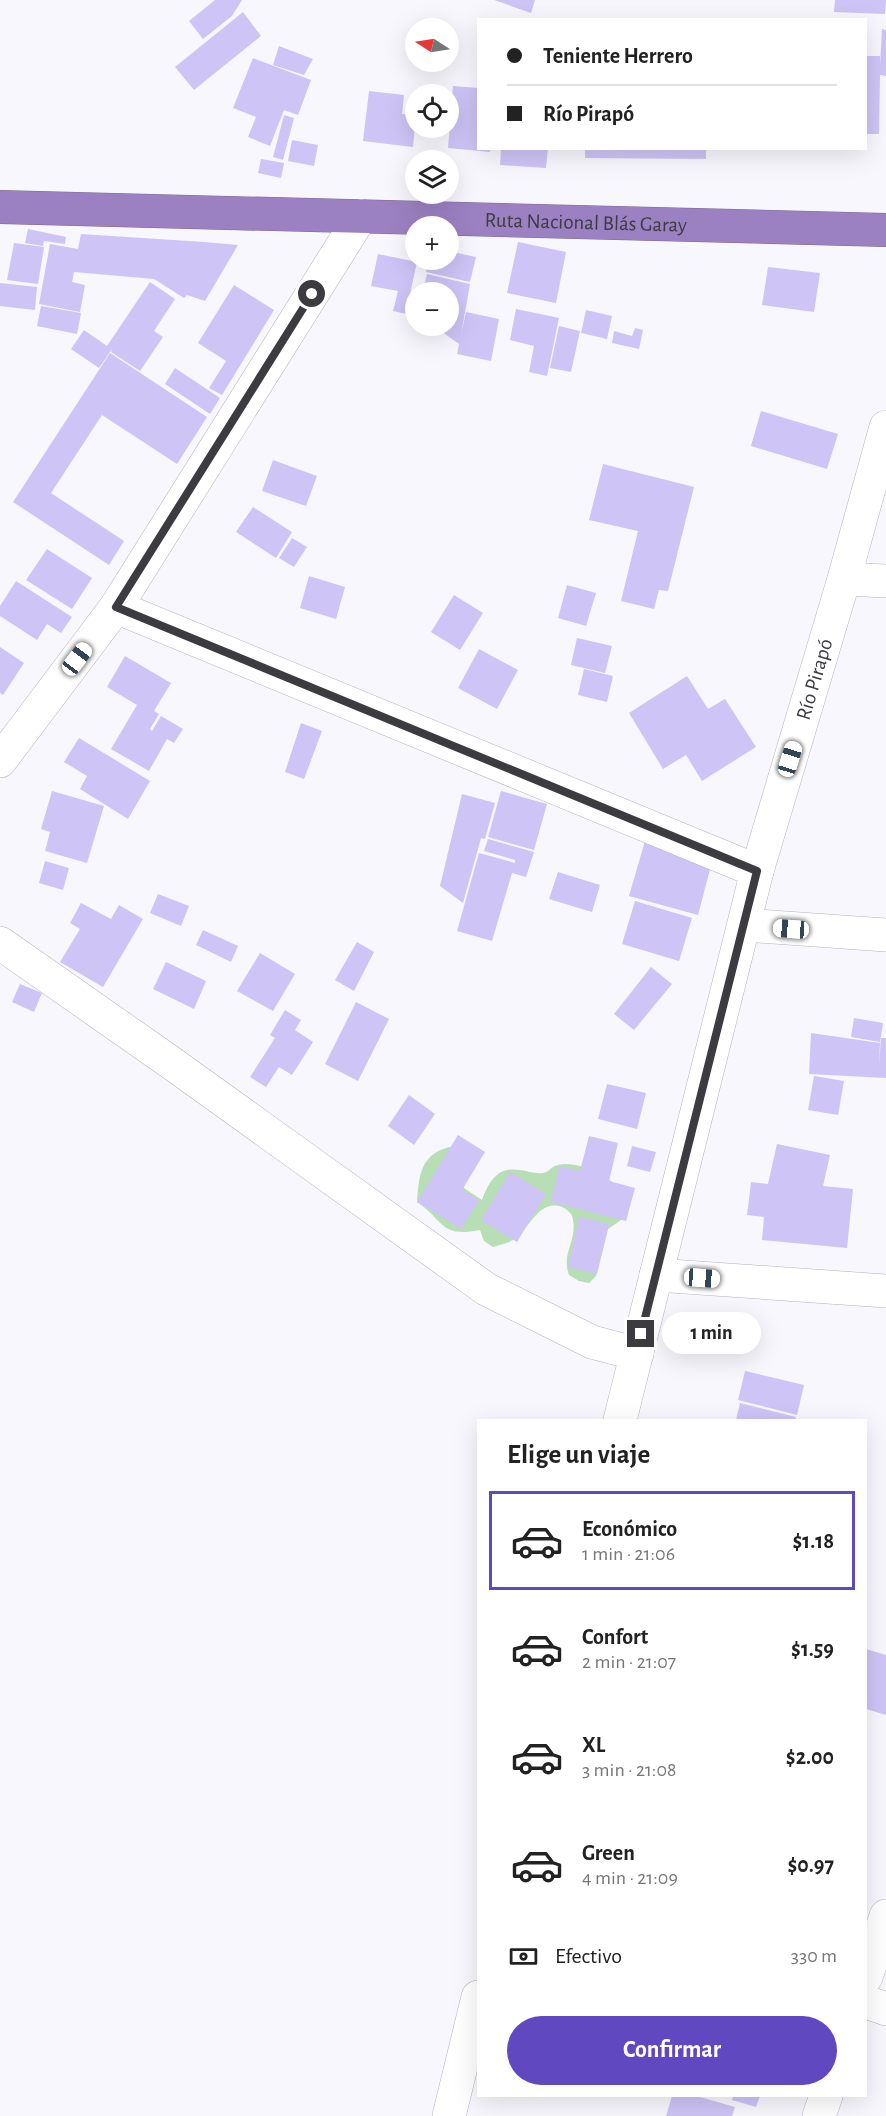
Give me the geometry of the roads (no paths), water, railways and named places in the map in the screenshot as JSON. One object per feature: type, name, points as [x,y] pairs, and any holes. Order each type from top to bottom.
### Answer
[{"type":"highway","name":"Ruta Nacional Blás Garay","points":[[0,207],[886,230]]},
{"type":"street","points":[[0,761],[116,607],[361,216]]},
{"type":"street","name":"Río Pirapó","points":[[620,1419],[757,871],[844,579],[886,427]]},
{"type":"street","points":[[844,579],[886,581]]},
{"type":"street","points":[[116,607],[757,871]]},
{"type":"street","points":[[744,925],[886,935]]},
{"type":"street","points":[[0,943],[486,1289],[592,1342],[637,1354]]},
{"type":"street","points":[[656,1275],[886,1291]]},
{"type":"street","points":[[867,1974],[886,1916]]},
{"type":"street","points":[[449,2116],[477,2000]]},
{"type":"street","points":[[867,2002],[886,2009]]},
{"type":"street","points":[[819,2116],[826,2097]]}]
